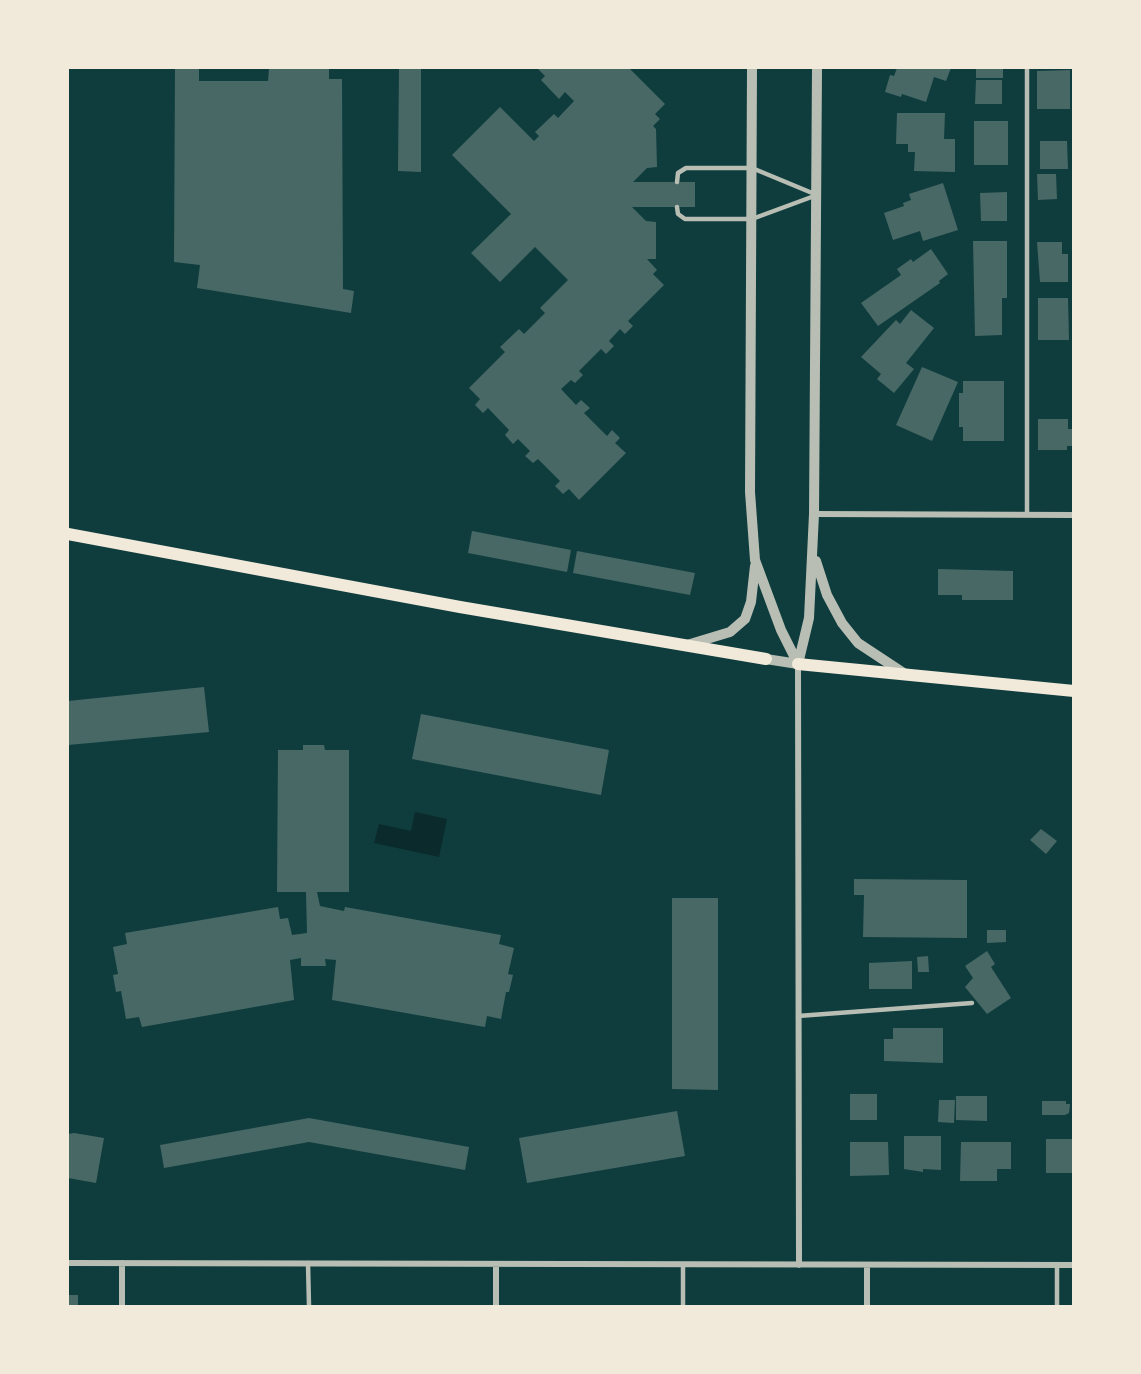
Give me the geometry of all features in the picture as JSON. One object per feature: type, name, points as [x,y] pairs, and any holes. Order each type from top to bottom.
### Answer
[{"type":"main road","points":[[68,534],[681,646],[766,659]]},
{"type":"main road","points":[[798,664],[1074,691]]},
{"type":"street","points":[[681,646],[721,636],[745,619],[751,602],[755,560],[750,492],[752,68]]},
{"type":"street","points":[[799,1264],[798,664],[809,618],[813,548],[817,68]]},
{"type":"street","points":[[814,514],[1074,515]]},
{"type":"street","points":[[813,548],[827,595],[842,623],[858,643],[905,674]]},
{"type":"street","points":[[755,560],[781,630],[798,664]]},
{"type":"street","points":[[766,659],[798,664]]},
{"type":"street","points":[[68,1263],[1074,1265]]},
{"type":"street","points":[[122,1263],[122,1306]]},
{"type":"street","points":[[496,1264],[496,1306]]},
{"type":"street","points":[[867,1264],[867,1306]]},
{"type":"lane","points":[[1027,68],[1027,515]]},
{"type":"lane","points":[[677,182],[678,173],[686,168],[752,168],[817,195]]},
{"type":"lane","points":[[677,207],[678,214],[685,219],[752,219],[817,195]]},
{"type":"lane","points":[[798,1016],[972,1003]]},
{"type":"lane","points":[[308,1263],[309,1306]]},
{"type":"lane","points":[[683,1264],[683,1306]]},
{"type":"lane","points":[[1057,1265],[1057,1306]]},
{"type":"water","points":[[415,812],[447,819],[439,857],[374,843],[379,824],[411,831]]},
{"type":"building","points":[[175,68],[199,68],[199,81],[268,81],[269,69],[329,69],[329,79],[342,79],[343,289],[354,291],[351,313],[197,288],[200,265],[174,262]]},
{"type":"building","points":[[399,68],[421,68],[421,172],[398,171]]},
{"type":"building","points":[[537,68],[629,68],[665,104],[655,114],[660,119],[653,126],[656,129],[657,167],[647,168],[633,182],[695,182],[695,207],[632,207],[646,221],[656,222],[656,259],[647,259],[657,270],[653,274],[664,285],[628,321],[633,326],[625,334],[620,329],[609,341],[614,346],[606,354],[601,349],[579,371],[583,375],[575,383],[571,380],[561,389],[576,405],[581,400],[590,408],[584,413],[607,436],[612,430],[620,438],[615,443],[626,453],[579,500],[569,489],[563,494],[555,486],[560,481],[538,459],[533,463],[525,456],[530,451],[518,439],[513,444],[505,435],[509,430],[488,408],[483,413],[475,405],[480,399],[469,388],[505,352],[500,347],[519,329],[524,334],[545,313],[540,308],[568,280],[535,247],[500,282],[471,253],[511,214],[452,155],[500,107],[534,141],[539,136],[535,132],[554,114],[558,118],[574,101],[565,92],[559,99],[541,80],[545,76]]},
{"type":"building","points":[[897,68],[951,68],[946,81],[934,77],[926,102],[902,94],[901,97],[885,92],[890,75],[894,76]]},
{"type":"building","points":[[976,68],[1003,68],[1003,78],[976,78]]},
{"type":"building","points":[[1070,70],[1070,109],[1037,109],[1037,71]]},
{"type":"building","points":[[976,80],[1002,80],[1002,104],[975,104]]},
{"type":"building","points":[[897,113],[945,113],[944,139],[955,139],[955,172],[914,171],[915,152],[908,152],[908,144],[896,144]]},
{"type":"building","points":[[974,121],[1008,121],[1008,165],[974,165]]},
{"type":"building","points":[[1040,141],[1067,141],[1068,169],[1040,169]]},
{"type":"building","points":[[1037,174],[1056,174],[1057,199],[1038,200]]},
{"type":"building","points":[[943,183],[958,230],[923,241],[920,231],[893,240],[884,213],[904,206],[903,203],[911,200],[909,194]]},
{"type":"building","points":[[1007,192],[1007,221],[981,221],[980,193]]},
{"type":"building","points":[[973,241],[1007,241],[1007,298],[1002,298],[1002,335],[975,336]]},
{"type":"building","points":[[1037,242],[1062,242],[1062,254],[1068,254],[1068,282],[1040,282]]},
{"type":"building","points":[[931,249],[948,274],[939,281],[940,283],[878,326],[861,303],[901,275],[897,269],[911,259],[913,262]]},
{"type":"building","points":[[1038,298],[1068,298],[1069,340],[1038,340]]},
{"type":"building","points":[[911,310],[934,328],[906,363],[914,369],[894,393],[877,379],[881,374],[861,357],[896,320],[900,324]]},
{"type":"building","points":[[922,367],[958,382],[932,441],[896,425]]},
{"type":"building","points":[[963,381],[1004,381],[1004,441],[963,441],[963,427],[959,427],[959,393],[963,393]]},
{"type":"building","points":[[1038,419],[1068,419],[1068,429],[1074,429],[1074,446],[1067,446],[1067,450],[1038,450]]},
{"type":"building","points":[[472,531],[571,550],[567,572],[468,553]]},
{"type":"building","points":[[577,551],[695,573],[690,595],[573,573]]},
{"type":"building","points":[[938,569],[1013,571],[1013,600],[962,600],[962,595],[938,595]]},
{"type":"building","points":[[204,687],[209,732],[68,745],[68,701]]},
{"type":"building","points":[[421,714],[609,750],[601,795],[412,759]]},
{"type":"building","points":[[303,745],[324,745],[325,750],[349,750],[349,892],[317,892],[320,906],[344,911],[345,907],[501,935],[499,944],[514,948],[508,974],[513,975],[509,992],[506,992],[501,1019],[487,1016],[485,1027],[332,1000],[336,960],[325,959],[326,966],[301,966],[301,958],[290,960],[294,1000],[142,1027],[139,1017],[126,1019],[121,991],[116,992],[113,975],[118,974],[113,947],[127,944],[125,933],[278,907],[280,919],[288,918],[292,935],[307,933],[306,892],[277,892],[278,750],[303,750]]},
{"type":"building","points":[[1041,829],[1057,841],[1046,854],[1030,840]]},
{"type":"building","points":[[854,879],[967,880],[967,938],[863,937],[864,895],[854,895]]},
{"type":"building","points":[[672,898],[718,898],[718,1090],[672,1089]]},
{"type":"building","points":[[987,930],[1006,930],[1006,942],[987,943]]},
{"type":"building","points":[[987,951],[995,964],[991,967],[1011,998],[987,1014],[965,987],[973,978],[965,966]]},
{"type":"building","points":[[928,956],[929,972],[918,972],[917,957]]},
{"type":"building","points":[[912,961],[912,989],[869,989],[869,963]]},
{"type":"building","points":[[893,1028],[943,1028],[943,1063],[884,1061],[884,1039],[893,1039]]},
{"type":"building","points":[[850,1094],[877,1094],[877,1120],[850,1120]]},
{"type":"building","points":[[956,1096],[987,1096],[987,1121],[956,1120]]},
{"type":"building","points":[[939,1100],[955,1100],[954,1123],[938,1122]]},
{"type":"building","points":[[1042,1101],[1066,1101],[1066,1104],[1070,1104],[1069,1113],[1042,1115]]},
{"type":"building","points":[[677,1111],[685,1156],[527,1183],[519,1138]]},
{"type":"building","points":[[309,1118],[469,1147],[465,1170],[309,1142],[164,1168],[160,1145]]},
{"type":"building","points":[[68,1134],[104,1138],[96,1183],[68,1178]]},
{"type":"building","points":[[904,1136],[941,1136],[941,1170],[923,1169],[923,1172],[904,1169]]},
{"type":"building","points":[[1046,1139],[1074,1139],[1074,1173],[1046,1173]]},
{"type":"building","points":[[850,1142],[888,1142],[889,1175],[850,1176]]},
{"type":"building","points":[[961,1142],[1011,1142],[1011,1169],[997,1169],[997,1181],[960,1181]]},
{"type":"building","points":[[68,1295],[78,1295],[78,1306],[68,1306]]}]
